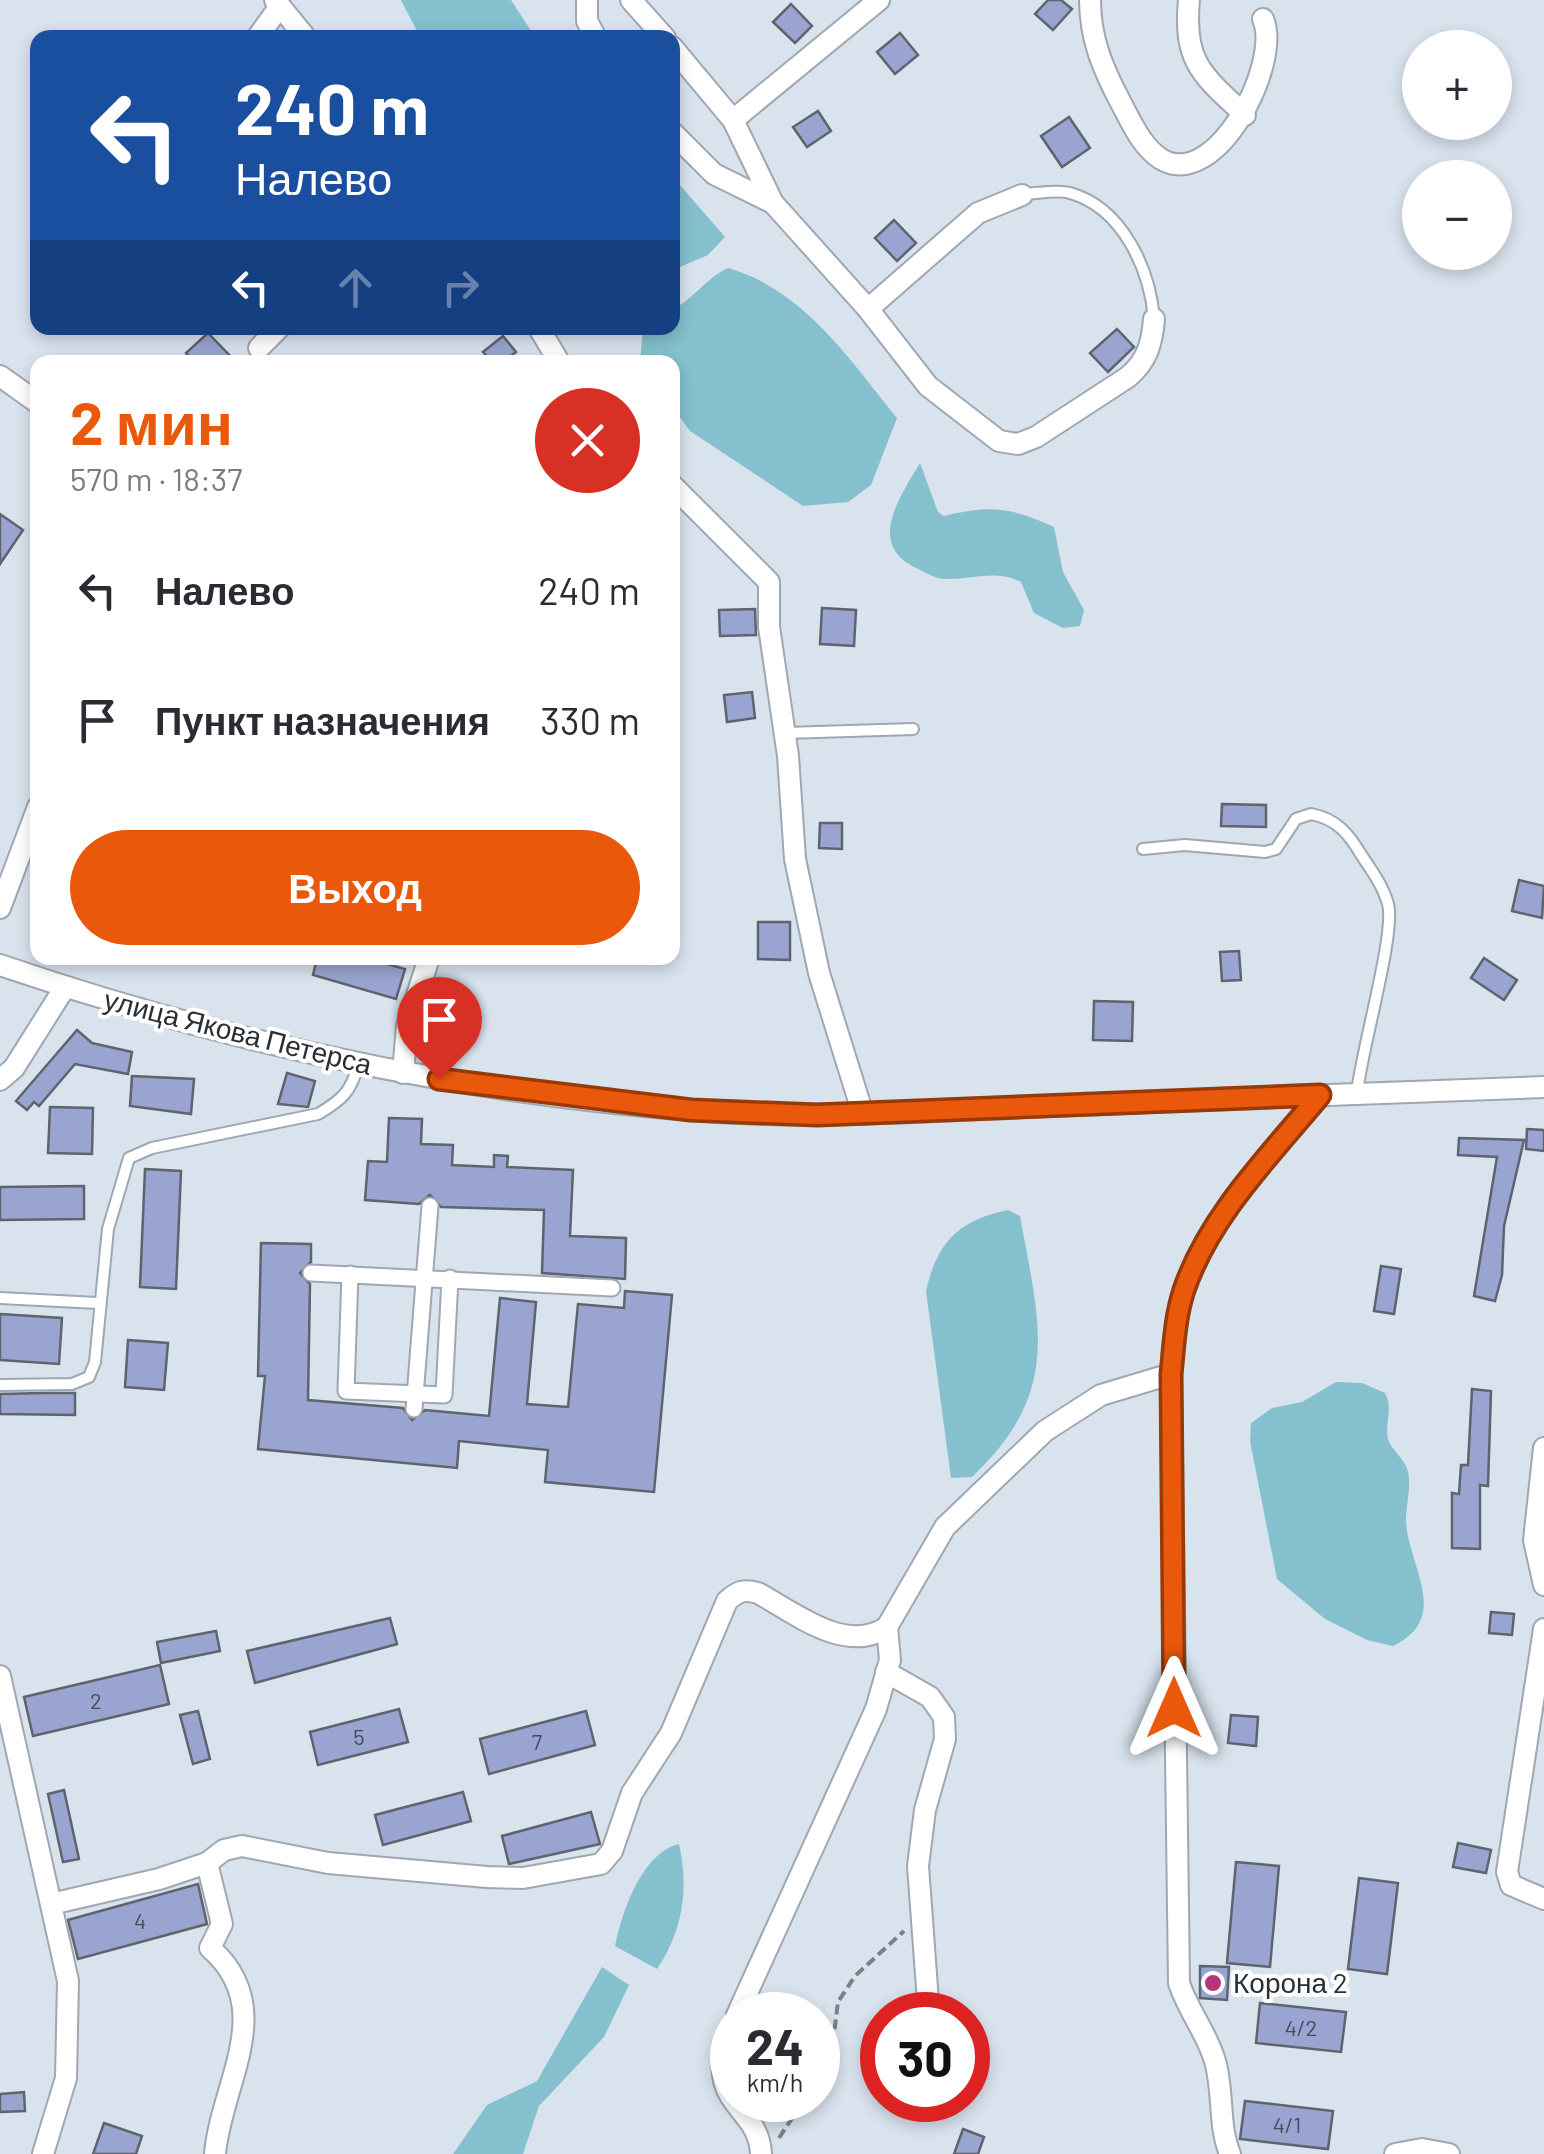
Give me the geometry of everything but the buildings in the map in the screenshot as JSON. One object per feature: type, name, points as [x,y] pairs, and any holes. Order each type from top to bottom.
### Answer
[{"type":"street","points":[[587,0],[587,21],[592,30]]},
{"type":"street","points":[[631,0],[657,30]]},
{"type":"street","points":[[733,120],[880,0]]},
{"type":"street","points":[[1090,0],[1092,36],[1103,69],[1138,134],[1164,161],[1192,161],[1211,150],[1245,114],[1267,36],[1263,19]]},
{"type":"street","points":[[1189,0],[1188,50],[1197,67],[1245,114]]},
{"type":"street","points":[[262,30],[277,3],[299,30]]},
{"type":"street","points":[[680,57],[733,120],[773,203],[868,309],[928,386],[999,441],[1018,444],[1141,366],[1152,344],[1154,319]]},
{"type":"street","points":[[680,140],[714,174],[773,203]]},
{"type":"street","points":[[868,309],[978,213],[1022,194]]},
{"type":"street","points":[[259,348],[273,335]]},
{"type":"street","points":[[0,376],[30,397]]},
{"type":"street","points":[[680,492],[769,582],[770,627],[786,733],[799,878],[819,973],[863,1114]]},
{"type":"street","points":[[0,908],[30,828]]},
{"type":"street","name":"улица Якова Петерса","points":[[0,965],[162,1017],[358,1064],[512,1091],[691,1110],[863,1114],[1544,1087]]},
{"type":"street","points":[[403,1073],[407,1026],[427,965]]},
{"type":"street","points":[[0,1080],[14,1068],[65,987]]},
{"type":"street","points":[[1230,2154],[1214,2056],[1187,2009],[1180,1983],[1171,1374],[1180,1305],[1200,1256],[1238,1194],[1320,1095]]},
{"type":"street","points":[[415,1402],[430,1206]]},
{"type":"street","points":[[310,1272],[612,1288]]},
{"type":"street","points":[[350,1274],[346,1390],[415,1402],[444,1395],[450,1278]]},
{"type":"street","points":[[51,1904],[159,1879],[242,1846],[328,1863],[488,1877],[523,1878],[602,1864],[612,1851],[632,1793],[671,1733],[728,1601],[736,1592],[758,1593],[852,1638],[873,1637],[887,1627],[945,1526],[1044,1431],[1101,1395],[1171,1374]]},
{"type":"street","points":[[1544,1448],[1534,1540],[1544,1585]]},
{"type":"street","points":[[747,1992],[876,1709],[886,1672],[887,1627]]},
{"type":"street","points":[[1544,1629],[1516,1797],[1508,1872],[1511,1886],[1544,1900]]},
{"type":"street","points":[[886,1672],[930,1697],[944,1717],[945,1739],[924,1810],[918,1917],[926,1992]]},
{"type":"street","points":[[0,1676],[68,1981],[66,2078],[43,2154]]},
{"type":"street","points":[[207,1863],[222,1924],[210,1948],[225,1961],[238,1984],[244,2019],[236,2081],[215,2154]]},
{"type":"street","points":[[748,2122],[761,2150]]},
{"type":"street","points":[[1394,2154],[1422,2149],[1449,2154]]},
{"type":"lane","points":[[1022,194],[1070,192],[1119,224],[1151,290],[1154,319]]},
{"type":"lane","points":[[786,733],[913,729]]},
{"type":"lane","points":[[1144,849],[1185,845],[1265,852],[1276,849],[1296,820],[1311,814],[1338,824],[1352,839],[1388,906],[1388,932],[1360,1054],[1357,1093]]},
{"type":"lane","points":[[0,1385],[72,1384],[89,1376],[94,1362],[108,1229],[129,1158],[152,1148],[318,1114],[342,1101],[354,1085],[358,1064]]},
{"type":"lane","points":[[0,1298],[98,1303]]},
{"type":"path","points":[[840,1999],[855,1976],[918,1917]]},
{"type":"path","points":[[761,2150],[778,2138],[789,2122]]},
{"type":"water","points":[[401,0],[511,0],[530,30],[416,30]]},
{"type":"water","points":[[680,185],[725,237],[708,255],[680,267]]},
{"type":"water","points":[[728,268],[755,278],[802,309],[843,351],[897,418],[871,485],[848,502],[803,506],[690,431],[680,417],[680,355],[641,355],[642,335],[680,335],[680,304]]},
{"type":"water","points":[[920,463],[938,512],[944,516],[1000,510],[1054,527],[1063,572],[1084,610],[1080,626],[1063,628],[1034,613],[1021,582],[1011,578],[941,579],[901,558],[890,533],[892,519]]},
{"type":"water","points":[[1008,1210],[1020,1216],[1034,1291],[1037,1356],[1032,1386],[1020,1416],[1001,1446],[972,1477],[951,1478],[926,1291],[937,1259],[953,1236],[976,1220]]},
{"type":"water","points":[[1336,1382],[1362,1383],[1385,1393],[1389,1405],[1388,1439],[1408,1472],[1408,1537],[1424,1605],[1411,1634],[1393,1646],[1367,1640],[1325,1619],[1277,1579],[1250,1441],[1251,1423],[1272,1408],[1302,1402]]},
{"type":"water","points":[[679,1844],[682,1909],[673,1939],[657,1969],[615,1946],[629,1901],[644,1871],[654,1859]]},
{"type":"water","points":[[602,1967],[629,1985],[604,2037],[539,2106],[523,2154],[453,2154],[487,2105],[537,2081]]},
{"type":"place","name":"Корона 2","points":[[1213,1983]]},
{"type":"route","points":[[439,1079],[691,1110],[817,1115],[1320,1095],[1238,1194],[1200,1256],[1184,1290],[1176,1321],[1171,1374],[1174,1708]]}]
